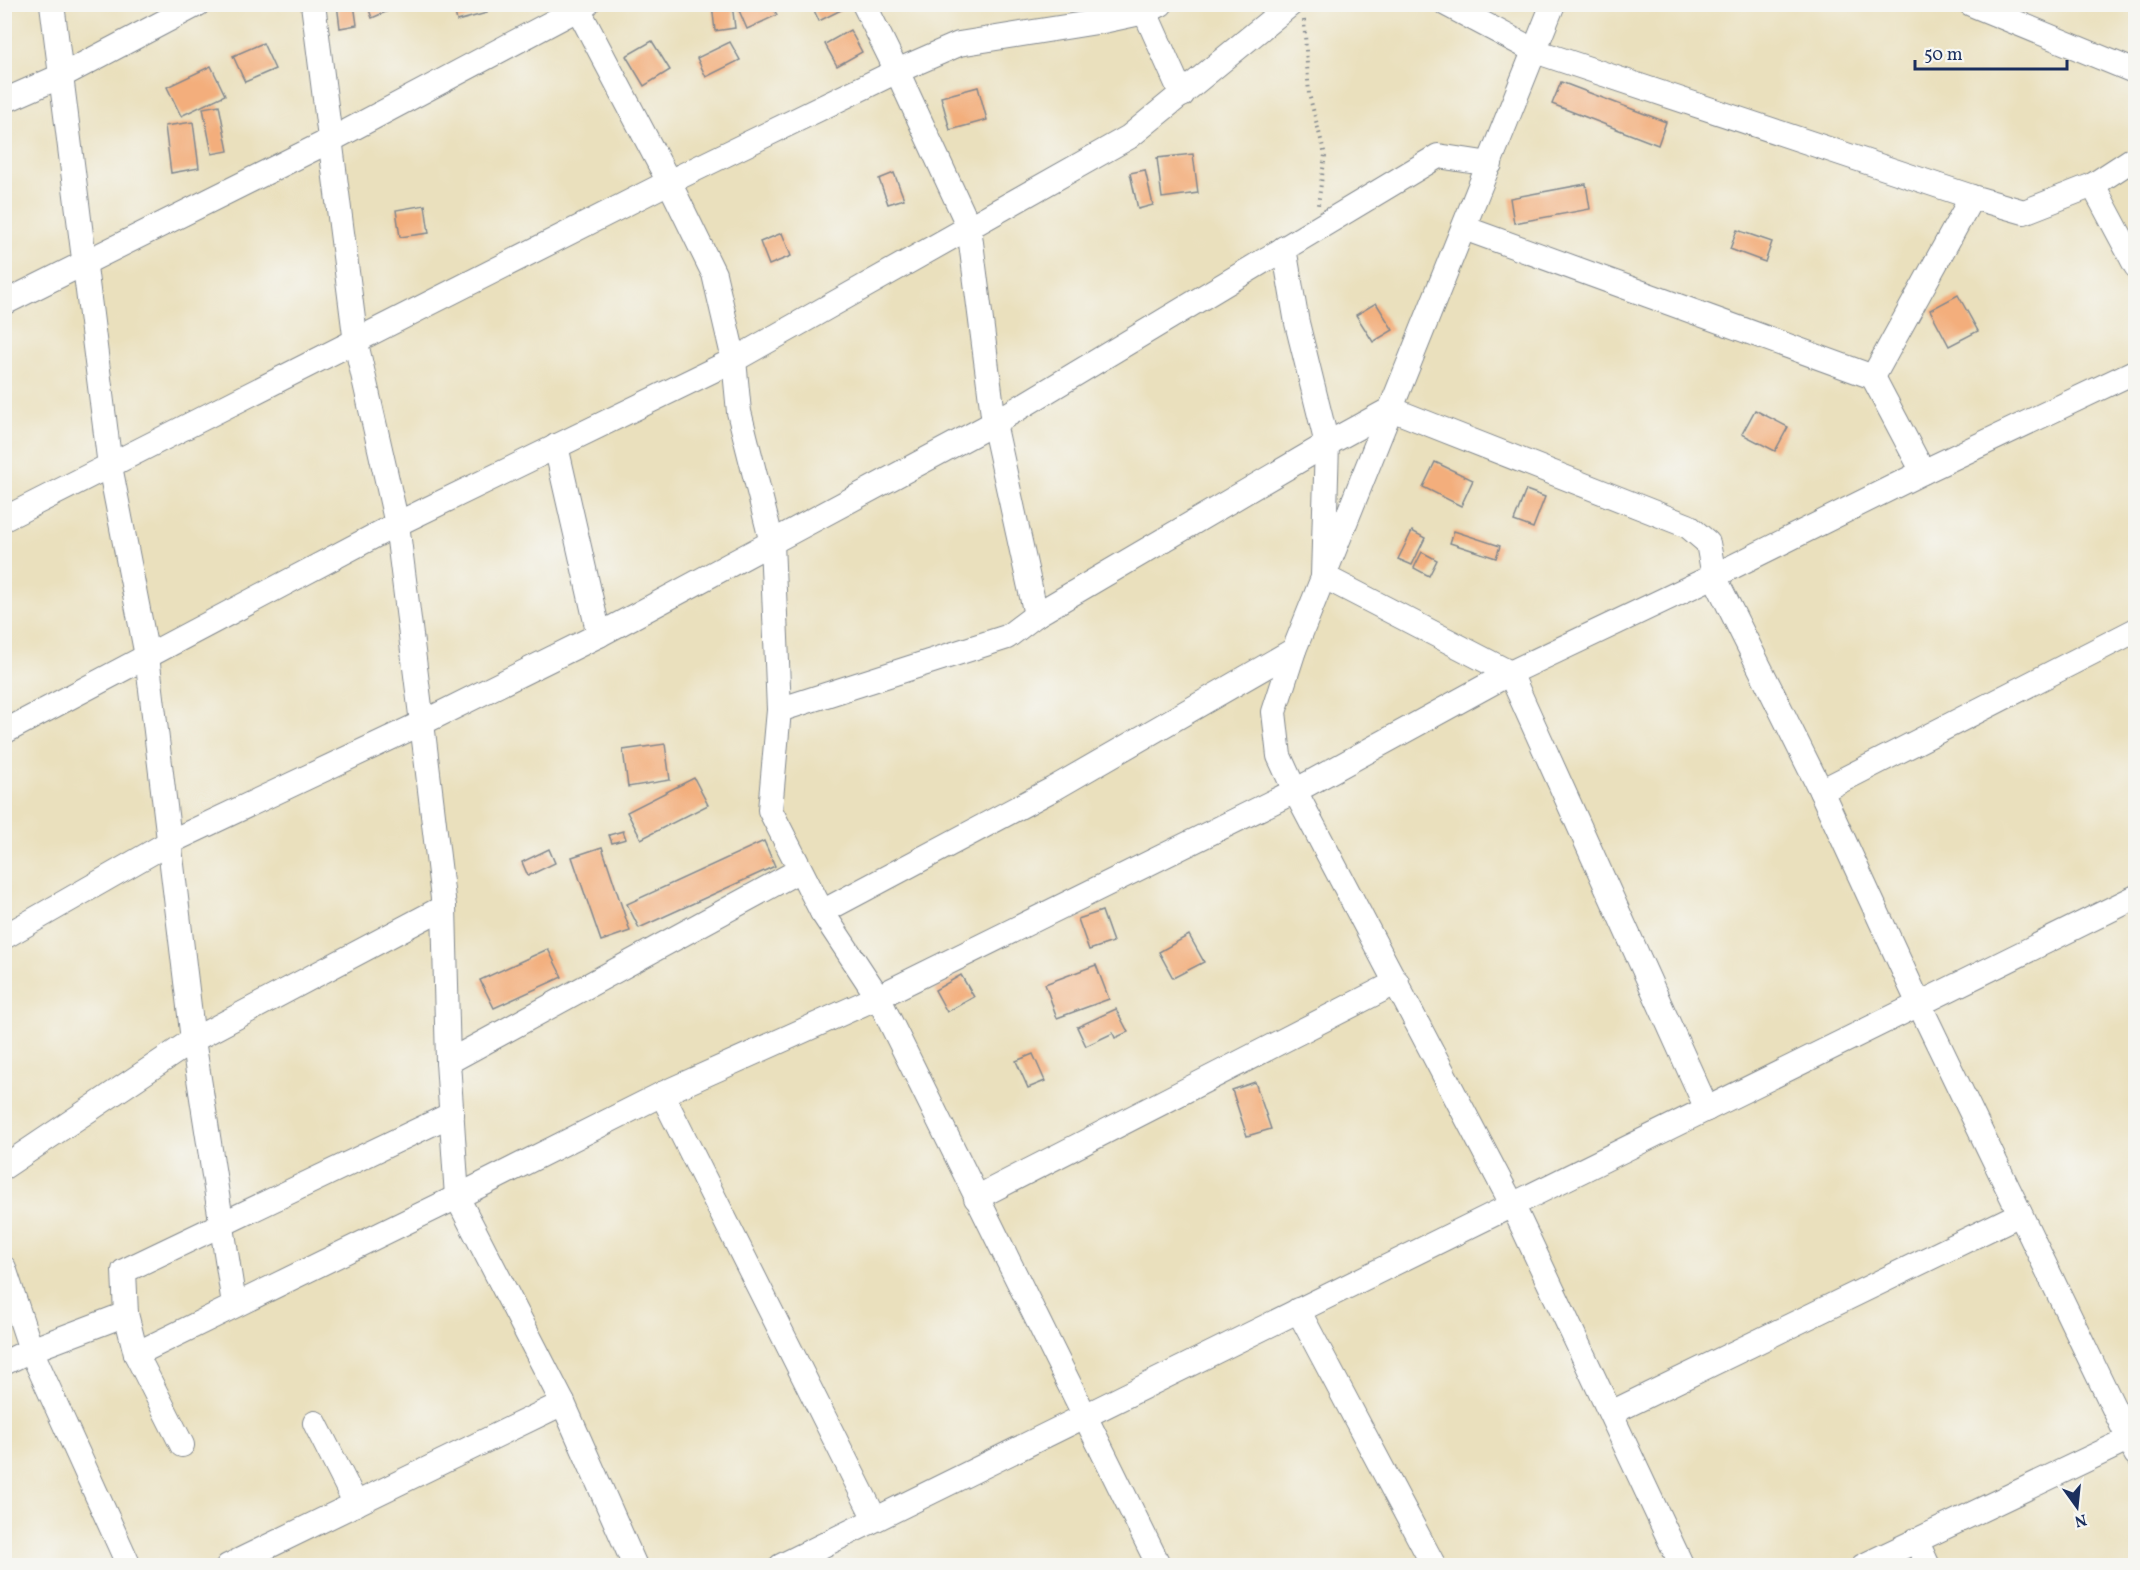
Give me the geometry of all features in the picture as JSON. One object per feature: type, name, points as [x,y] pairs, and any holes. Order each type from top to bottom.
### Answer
[{"type":"street","points":[[52,4],[110,466],[147,656],[193,1040],[234,1304]]},
{"type":"street","points":[[4,101],[61,76],[198,4]]},
{"type":"street","points":[[313,4],[356,343],[397,524],[422,723],[444,907],[448,1062],[457,1197],[563,1403],[635,1566]]},
{"type":"street","points":[[864,4],[969,227],[994,423],[1036,615]]},
{"type":"street","points":[[1446,4],[1535,51],[1972,197],[2024,212],[2092,185],[2136,157]]},
{"type":"street","points":[[1553,4],[1323,576],[1294,650],[1274,712],[1279,756],[1295,791],[1512,1204],[1682,1566]]},
{"type":"street","points":[[1971,4],[2009,11],[2136,72]]},
{"type":"street","points":[[4,303],[329,141],[581,6],[714,274],[734,360],[739,412],[772,543],[779,710],[770,810],[822,912],[878,997],[1159,1566]]},
{"type":"street","points":[[4,519],[356,343],[669,182],[897,70],[959,44],[1107,13],[1153,8],[1182,95]]},
{"type":"street","points":[[4,732],[397,524],[734,360],[1129,137],[1297,10]]},
{"type":"street","points":[[4,937],[170,842],[422,723],[599,635],[994,423],[1438,156],[1490,164]]},
{"type":"street","points":[[2092,185],[2136,266]]},
{"type":"street","points":[[1873,377],[1972,197]]},
{"type":"street","points":[[1464,228],[1873,377],[1923,472]]},
{"type":"street","points":[[1284,248],[1297,323],[1328,444],[1323,576]]},
{"type":"street","points":[[136,1354],[662,1094],[878,997],[1295,791],[1510,673],[2136,371]]},
{"type":"street","points":[[779,710],[1007,637],[1036,615],[1391,409]]},
{"type":"street","points":[[1391,409],[1688,526],[1708,543],[1714,576],[1821,791],[2019,1214],[2133,1443],[1863,1566]]},
{"type":"street","points":[[556,446],[599,635]]},
{"type":"street","points":[[1323,576],[1510,673],[1707,1109]]},
{"type":"street","points":[[1821,791],[2136,630]]},
{"type":"street","points":[[822,912],[1053,789],[1294,650]]},
{"type":"street","points":[[448,1062],[800,870]]},
{"type":"street","points":[[781,1566],[2136,897]]},
{"type":"street","points":[[4,1167],[193,1040],[444,907]]},
{"type":"street","points":[[976,1198],[1397,982]]},
{"type":"street","points":[[662,1094],[875,1519]]},
{"type":"street","points":[[182,1445],[136,1354],[126,1314],[124,1271],[452,1114]]},
{"type":"street","points":[[1611,1413],[2019,1214]]},
{"type":"street","points":[[4,1268],[31,1350],[129,1566]]},
{"type":"street","points":[[1298,1310],[1434,1566]]},
{"type":"street","points":[[4,1364],[31,1350],[126,1314]]},
{"type":"street","points":[[228,1566],[563,1403]]},
{"type":"street","points":[[315,1423],[356,1504]]},
{"type":"street","points":[[1916,1540],[1928,1566]]},
{"type":"path","points":[[1297,10],[1310,94],[1325,155],[1314,230]]},
{"type":"building","points":[[337,4],[354,4],[357,25],[340,28]]},
{"type":"building","points":[[367,4],[394,4],[395,8],[372,18]]},
{"type":"building","points":[[453,4],[485,4],[487,13],[457,21]]},
{"type":"building","points":[[712,4],[732,4],[735,28],[715,31]]},
{"type":"building","points":[[746,4],[771,4],[777,15],[747,29],[738,8]]},
{"type":"building","points":[[811,4],[846,4],[847,7],[819,21]]},
{"type":"building","points":[[850,30],[862,52],[837,66],[825,44]]},
{"type":"building","points":[[652,41],[670,70],[644,86],[626,56]]},
{"type":"building","points":[[730,42],[740,60],[706,77],[697,58]]},
{"type":"building","points":[[263,43],[275,69],[245,82],[233,56]]},
{"type":"building","points":[[211,66],[225,95],[181,116],[167,87]]},
{"type":"building","points":[[1561,82],[1666,122],[1658,145],[1552,104]]},
{"type":"building","points":[[978,87],[987,120],[950,130],[941,97]]},
{"type":"building","points":[[219,105],[228,151],[212,154],[203,108]]},
{"type":"building","points":[[193,122],[199,168],[171,173],[165,126]]},
{"type":"building","points":[[1193,154],[1198,193],[1162,198],[1157,158]]},
{"type":"building","points":[[1145,170],[1153,205],[1138,209],[1130,173]]},
{"type":"building","points":[[894,173],[904,199],[888,204],[879,179]]},
{"type":"building","points":[[1586,184],[1590,209],[1514,223],[1510,198]]},
{"type":"building","points":[[425,205],[429,233],[400,237],[396,210]]},
{"type":"building","points":[[1737,230],[1772,242],[1765,262],[1730,249]]},
{"type":"building","points":[[782,233],[791,256],[769,265],[760,242]]},
{"type":"building","points":[[1958,295],[1978,331],[1949,346],[1930,310]]},
{"type":"building","points":[[1376,303],[1393,330],[1373,342],[1356,315]]},
{"type":"building","points":[[1755,410],[1788,427],[1775,451],[1742,434]]},
{"type":"building","points":[[1435,462],[1473,480],[1461,506],[1423,487]]},
{"type":"building","points":[[1526,490],[1545,497],[1533,528],[1514,521]]},
{"type":"building","points":[[1412,531],[1425,538],[1412,565],[1398,559]]},
{"type":"building","points":[[1454,531],[1500,546],[1496,558],[1450,543]]},
{"type":"building","points":[[1422,552],[1437,560],[1429,576],[1414,568]]},
{"type":"building","points":[[665,744],[670,780],[628,787],[623,750]]},
{"type":"building","points":[[694,778],[708,805],[641,839],[627,812]]},
{"type":"building","points":[[623,831],[626,839],[612,843],[609,835]]},
{"type":"building","points":[[764,841],[775,866],[639,928],[627,904]]},
{"type":"building","points":[[602,847],[630,931],[601,941],[572,857]]},
{"type":"building","points":[[549,849],[555,863],[528,876],[522,862]]},
{"type":"building","points":[[1102,911],[1113,942],[1089,950],[1078,919]]},
{"type":"building","points":[[1189,935],[1204,962],[1173,978],[1159,952]]},
{"type":"building","points":[[548,949],[562,977],[494,1008],[480,980]]},
{"type":"building","points":[[1096,965],[1109,999],[1057,1018],[1045,984]]},
{"type":"building","points":[[961,975],[974,997],[947,1012],[935,990]]},
{"type":"building","points":[[1116,1009],[1128,1032],[1115,1038],[1113,1033],[1086,1046],[1077,1027]]},
{"type":"building","points":[[1033,1054],[1045,1081],[1028,1088],[1016,1061]]},
{"type":"building","points":[[1255,1082],[1271,1129],[1247,1136],[1232,1090]]}]
